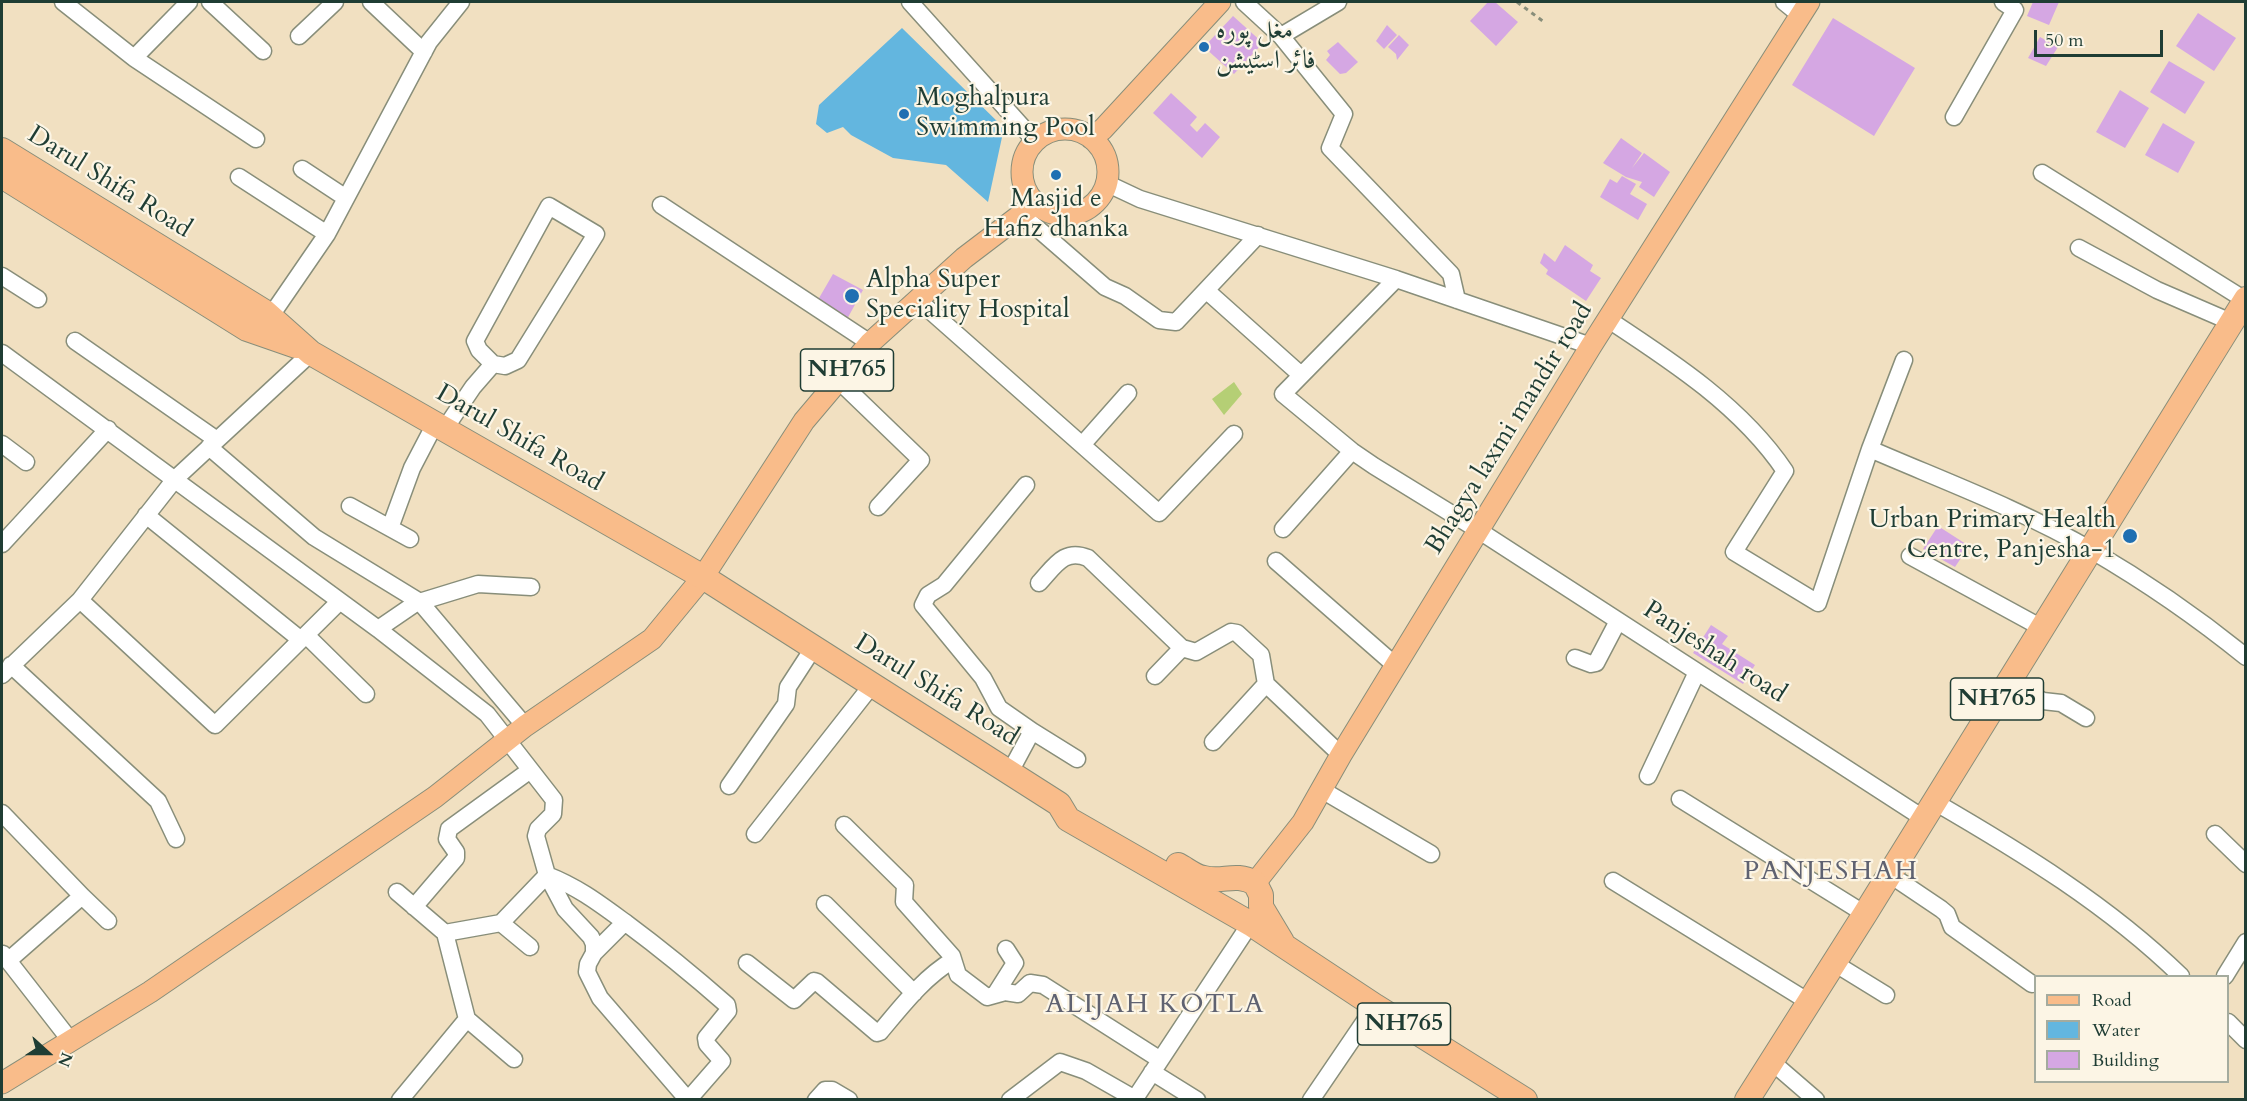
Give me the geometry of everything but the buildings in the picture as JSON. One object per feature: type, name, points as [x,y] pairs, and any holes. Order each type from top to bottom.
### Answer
[{"type":"highway","name":"Darul Shifa Road","points":[[2,150],[208,291],[247,329],[307,351],[441,425],[703,577],[1059,804],[1068,819],[1256,915]]},
{"type":"highway","name":"Darul Shifa Road","points":[[2,176],[208,291],[270,317],[307,351]]},
{"type":"highway","name":"NH765","points":[[1747,1100],[1865,914],[2245,299]]},
{"type":"highway","points":[[1059,804],[1077,807],[1201,878],[1217,880],[1240,876],[1255,883]]},
{"type":"highway","name":"NH765","points":[[1255,883],[1261,895],[1256,915],[1285,947],[1525,1100]]},
{"type":"main road","points":[[1091,138],[1103,129],[1220,2]]},
{"type":"main road","name":"Bhagya laxmi mandir road","points":[[1255,883],[1303,822],[1591,346],[1804,8]]},
{"type":"main road","points":[[1059,130],[1076,130],[1091,138],[1102,151],[1107,166],[1106,183],[1099,198],[1086,210],[1070,215],[1028,209],[1027,194],[1022,178],[1023,161],[1035,141],[1059,130]]},
{"type":"main road","name":"NH765","points":[[703,577],[804,421],[870,343],[964,258],[1028,209]]},
{"type":"main road","points":[[2,1083],[150,992],[435,797],[525,726],[652,639],[703,577]]},
{"type":"street","points":[[63,2],[134,58],[256,139]]},
{"type":"street","points":[[134,58],[189,2]]},
{"type":"street","points":[[210,2],[263,51]]},
{"type":"street","points":[[299,36],[335,2]]},
{"type":"street","points":[[371,2],[424,52]]},
{"type":"street","points":[[270,317],[327,234],[424,52],[461,2]]},
{"type":"street","points":[[910,2],[1035,141]]},
{"type":"street","points":[[1244,2],[1281,36],[1344,114],[1330,148],[1451,274],[1457,300]]},
{"type":"street","points":[[1281,36],[1338,2]]},
{"type":"street","points":[[1784,2],[1804,8]]},
{"type":"street","points":[[1954,117],[2015,10],[2003,2]]},
{"type":"street","points":[[302,169],[346,198]]},
{"type":"street","points":[[2042,173],[2245,299]]},
{"type":"street","points":[[239,177],[327,234]]},
{"type":"street","points":[[1106,183],[1140,199],[1396,279],[1591,346]]},
{"type":"street","points":[[661,205],[870,343]]},
{"type":"street","points":[[549,206],[596,234],[518,360],[505,366],[493,364],[479,350],[476,341],[549,206]]},
{"type":"street","points":[[1028,209],[1105,286],[1125,296],[1159,320],[1176,322],[1258,235]]},
{"type":"street","points":[[2079,248],[2157,290],[2231,322]]},
{"type":"street","points":[[2,276],[38,299]]},
{"type":"street","points":[[1207,291],[1301,375],[1396,279]]},
{"type":"street","points":[[918,300],[1159,513],[1234,434]]},
{"type":"street","points":[[1609,320],[1679,367],[1750,429],[1773,454],[1785,471],[1734,552],[1818,603],[1870,449],[1904,360]]},
{"type":"street","points":[[75,341],[213,443],[314,537],[420,602],[525,726]]},
{"type":"street","points":[[176,838],[158,801],[6,670],[80,600],[175,479],[307,351]]},
{"type":"street","points":[[2,353],[378,629],[487,714],[529,771],[554,800],[553,814],[538,830],[536,836],[547,875],[565,909],[591,937],[594,953]]},
{"type":"street","points":[[390,528],[412,468],[441,425],[493,364]]},
{"type":"street","name":"Panjeshah road","points":[[1301,375],[1283,394],[1352,452],[1478,530],[1697,672],[1928,809],[2035,860],[2144,942],[2180,975]]},
{"type":"street","points":[[839,381],[921,460],[878,507]]},
{"type":"street","points":[[1082,444],[1128,393]]},
{"type":"street","points":[[2,544],[108,429]]},
{"type":"street","points":[[2,444],[26,462]]},
{"type":"street","points":[[1870,449],[2003,507],[2091,549],[2245,654]]},
{"type":"street","points":[[1283,530],[1352,452]]},
{"type":"street","points":[[1026,485],[944,585],[928,595],[923,605],[983,678],[999,708],[1077,759]]},
{"type":"street","points":[[350,506],[410,539]]},
{"type":"street","points":[[146,515],[304,637],[366,694]]},
{"type":"street","points":[[1039,583],[1065,555],[1077,554],[1088,558],[1182,648],[1196,652],[1226,634],[1237,633],[1261,655],[1266,684],[1341,756]]},
{"type":"street","points":[[1910,556],[2042,628]]},
{"type":"street","points":[[1276,561],[1396,666]]},
{"type":"street","points":[[378,629],[420,602],[478,584],[531,587]]},
{"type":"street","points":[[80,600],[215,725],[340,601]]},
{"type":"street","points":[[1575,658],[1591,664],[1596,663],[1618,621]]},
{"type":"street","points":[[729,786],[786,704],[788,687],[814,648]]},
{"type":"street","points":[[1155,676],[1182,648]]},
{"type":"street","points":[[1648,776],[1697,672]]},
{"type":"street","points":[[1213,742],[1266,684]]},
{"type":"street","points":[[2007,684],[2043,701],[2061,704],[2086,718]]},
{"type":"street","points":[[755,834],[872,685]]},
{"type":"street","points":[[1010,772],[1032,731]]},
{"type":"street","points":[[414,906],[456,858],[456,852],[447,839],[449,829],[529,771]]},
{"type":"street","points":[[1322,790],[1431,854]]},
{"type":"street","points":[[1680,799],[1865,914]]},
{"type":"street","points":[[2,813],[108,921]]},
{"type":"street","points":[[844,825],[905,885],[904,902],[952,956],[958,975],[979,993],[987,997],[996,993],[1018,994],[1030,983],[1043,985],[1156,1065],[1197,1100]]},
{"type":"street","points":[[2215,834],[2246,864]]},
{"type":"street","points":[[1889,874],[1941,909],[1947,914],[1952,927],[2032,984]]},
{"type":"street","points":[[547,875],[579,888],[625,922],[675,959],[727,1005],[728,1011],[706,1038],[707,1044],[722,1060],[688,1100],[600,998],[587,972],[588,964],[594,953],[625,922]]},
{"type":"street","points":[[445,933],[501,923],[547,875]]},
{"type":"street","points":[[1613,881],[1809,1002]]},
{"type":"street","points":[[398,891],[445,933],[467,1019],[514,1059]]},
{"type":"street","points":[[70,1040],[5,956],[82,896]]},
{"type":"street","points":[[825,904],[914,993]]},
{"type":"street","points":[[1010,1100],[1060,1062],[1086,1071],[1135,1099],[1256,915]]},
{"type":"street","points":[[501,923],[530,947]]},
{"type":"street","points":[[2226,975],[2246,942]]},
{"type":"street","points":[[996,993],[1015,963],[1006,949]]},
{"type":"street","points":[[747,963],[794,1000],[813,981],[817,982],[877,1033],[938,969],[953,960]]},
{"type":"street","points":[[1834,963],[1886,995]]},
{"type":"street","points":[[1311,1100],[1375,1006]]},
{"type":"street","points":[[400,1100],[467,1019]]},
{"type":"street","points":[[2229,1023],[2246,1040]]},
{"type":"street","points":[[1772,1062],[1816,1100]]},
{"type":"street","points":[[816,1100],[825,1090],[832,1090],[849,1100]]},
{"type":"path","points":[[1517,2],[1544,22]]},
{"type":"green space","points":[[1234,382],[1242,394],[1224,415],[1212,399]]},
{"type":"water","name":"Moghalpura Swimming Pool","points":[[902,28],[1004,128],[988,202],[946,165],[893,158],[851,135],[843,127],[827,133],[816,124],[819,105]]},
{"type":"place","name":"مغل پورہ فائر اسٹیشن","points":[[1204,47]]},
{"type":"place","name":"Moghalpura Swimming Pool","points":[[904,114]]},
{"type":"place","name":"Masjid e Hafiz dhanka","points":[[1056,175]]},
{"type":"place","name":"Alpha Super Speciality Hospital","points":[[852,296]]},
{"type":"place","name":"Urban Primary Health Centre, Panjesha-1","points":[[2130,536]]},
{"type":"district","name":"PANJESHAH","points":[[1831,873]]},
{"type":"district","name":"ALIJAH KOTLA","points":[[1155,1006]]}]
